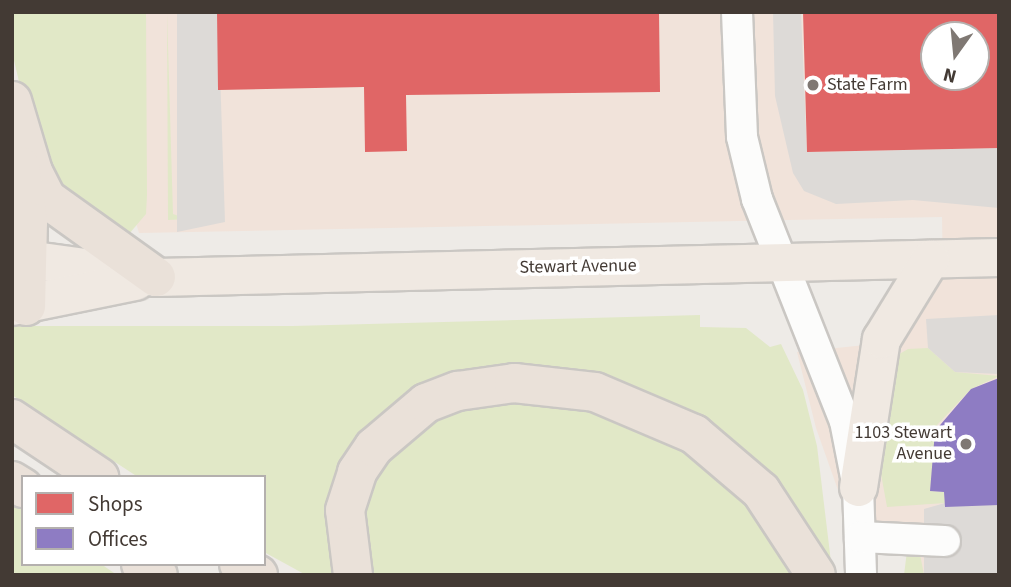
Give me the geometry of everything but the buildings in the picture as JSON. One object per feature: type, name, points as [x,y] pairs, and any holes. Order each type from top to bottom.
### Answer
[{"type":"highway","points":[[12,101],[20,257],[19,306]]},
{"type":"highway","points":[[12,101],[33,172],[47,199],[156,277]]},
{"type":"highway","points":[[353,575],[345,510],[370,452],[426,403],[458,391],[514,383],[614,397],[694,434],[761,491],[816,575]]},
{"type":"highway","points":[[12,419],[96,475]]},
{"type":"highway","points":[[242,566],[258,575]]},
{"type":"main road","name":"Stewart Avenue","points":[[20,257],[156,277],[999,257]]},
{"type":"main road","points":[[858,487],[881,339],[930,259]]},
{"type":"main road","name":"Stewart Avenue","points":[[19,306],[156,277]]},
{"type":"street","points":[[737,12],[742,137],[781,262],[828,369],[858,487],[862,575]]},
{"type":"street","points":[[860,537],[945,541]]},
{"type":"shaded area","points":[[62,12],[999,12],[999,575],[924,575],[908,553],[861,555],[816,428],[797,352],[895,342],[915,301],[943,279],[942,217],[139,233],[80,39]]},
{"type":"shaded area","points":[[177,12],[218,12],[225,222],[177,232]]},
{"type":"shaded area","points":[[773,12],[801,12],[807,152],[999,148],[999,208],[913,200],[836,204],[804,191],[793,173],[775,96]]},
{"type":"shaded area","points":[[999,315],[999,374],[955,372],[928,348],[926,319]]},
{"type":"shaded area","points":[[945,503],[999,503],[999,575],[924,575],[924,509]]},
{"type":"green space","points":[[12,12],[146,12],[146,214],[129,234],[102,231],[39,166],[12,52]]},
{"type":"green space","points":[[167,12],[173,214],[187,219],[168,220]]},
{"type":"green space","points":[[700,315],[700,327],[746,328],[770,347],[781,344],[803,390],[817,446],[831,562],[604,385],[395,416],[340,575],[306,575],[266,553],[266,475],[135,475],[12,395],[12,326],[293,326]]},
{"type":"green space","points":[[928,348],[955,372],[999,376],[971,389],[937,425],[930,491],[944,492],[945,503],[887,507],[863,375],[908,349]]},
{"type":"green space","points":[[515,396],[580,402],[695,451],[742,492],[798,568],[791,575],[365,575],[358,558],[367,484],[400,438],[451,408]]},
{"type":"green space","points":[[12,503],[21,509],[21,566],[104,566],[117,575],[12,575]]},
{"type":"green space","points":[[907,551],[920,554],[924,575],[904,575]]},
{"type":"place","name":"State Farm","points":[[813,85]]},
{"type":"place","name":"1103 Stewart Avenue","points":[[966,444]]}]
